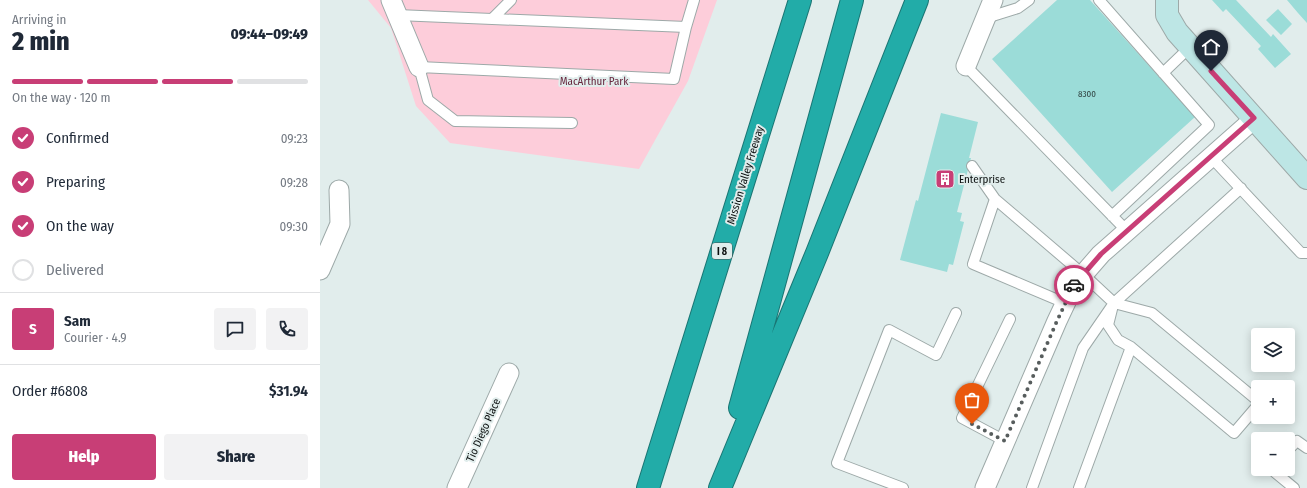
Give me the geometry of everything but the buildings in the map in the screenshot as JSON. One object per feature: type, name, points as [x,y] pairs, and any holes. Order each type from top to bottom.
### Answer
[{"type":"highway","points":[[719,488],[852,0]]},
{"type":"highway","points":[[719,488],[817,253],[917,0]]},
{"type":"highway","name":"Mission Valley Freeway","points":[[648,488],[798,5]]},
{"type":"main road","points":[[1166,0],[1167,15],[1177,32],[1307,178]]},
{"type":"street","points":[[966,66],[993,0]]},
{"type":"street","points":[[394,7],[419,67]]},
{"type":"street","points":[[985,488],[1074,285],[1101,254],[1254,118]]},
{"type":"street","points":[[320,270],[340,224],[339,190]]},
{"type":"street","name":"Tio Diego Place","points":[[457,488],[509,373]]},
{"type":"lane","points":[[492,19],[511,0]]},
{"type":"lane","points":[[572,123],[455,121],[428,100],[419,67],[674,79],[694,0]]},
{"type":"lane","points":[[986,18],[1018,8],[1029,0]]},
{"type":"lane","points":[[1099,0],[1209,125],[1112,216]]},
{"type":"lane","points":[[394,7],[492,19],[686,27]]},
{"type":"lane","points":[[1163,73],[1190,47]]},
{"type":"lane","points":[[966,66],[1127,231]]},
{"type":"lane","points":[[1211,157],[1301,253],[1307,253]]},
{"type":"lane","points":[[972,166],[995,199],[1084,275],[1114,303],[1152,313],[1251,395]]},
{"type":"lane","points":[[1032,488],[1083,348],[1114,303],[1241,188]]},
{"type":"lane","points":[[995,199],[973,264],[1065,303]]},
{"type":"lane","points":[[1114,303],[1108,324],[1118,340],[1131,347],[1234,433],[1251,413]]},
{"type":"lane","points":[[903,488],[836,463],[889,330],[936,355],[956,313]]},
{"type":"lane","points":[[1005,441],[962,418],[1010,319]]},
{"type":"lane","points":[[1079,488],[1131,347]]},
{"type":"lane","points":[[1295,443],[1297,441],[1307,448]]},
{"type":"lane","points":[[1279,476],[1294,488]]},
{"type":"green space","name":"MacArthur Park","points":[[368,0],[717,0],[688,81],[639,169],[450,143],[416,106],[391,28]]},
{"type":"way so far","points":[[972,424],[1005,441],[1074,285]]},
{"type":"place","name":"Enterprise","points":[[945,179]]},
{"type":"route","points":[[1074,285],[1101,254],[1254,118],[1211,71]]}]
